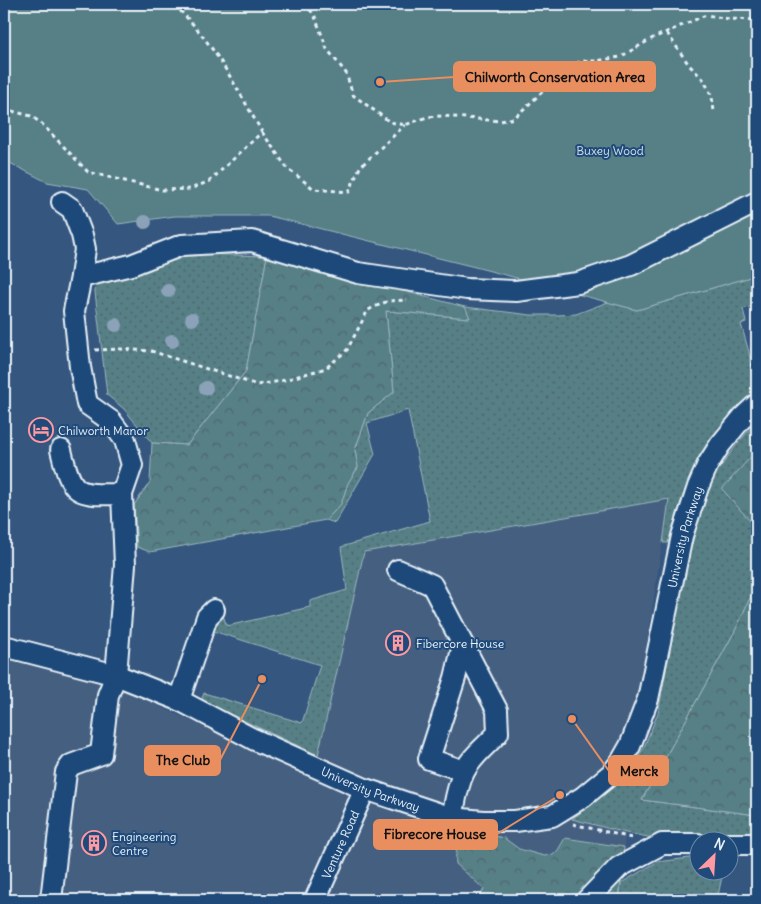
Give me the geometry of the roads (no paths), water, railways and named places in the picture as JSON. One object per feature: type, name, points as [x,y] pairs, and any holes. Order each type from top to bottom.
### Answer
[{"type":"street","points":[[52,900],[66,772],[71,766],[101,754],[108,695],[116,675],[125,565],[122,494],[132,465],[125,440],[111,421],[88,404],[78,351],[74,311],[82,277],[85,249],[72,208],[62,202]]},
{"type":"street","points":[[82,277],[130,265],[182,246],[252,241],[358,273],[467,289],[516,291],[578,283],[631,265],[757,202]]},
{"type":"street","name":"University Parkway","points":[[4,646],[116,675],[179,700],[254,739],[365,789],[452,818],[483,822],[515,821],[552,816],[584,797],[612,773],[630,746],[648,699],[682,536],[698,487],[708,464],[720,445],[743,417],[757,404]]},
{"type":"street","points":[[61,450],[67,474],[74,487],[88,494],[122,494]]},
{"type":"street","points":[[398,570],[432,585],[497,710],[498,734],[464,771],[452,818]]},
{"type":"street","points":[[179,700],[208,617],[214,610]]},
{"type":"street","points":[[463,644],[455,678],[429,759],[464,771]]},
{"type":"street","name":"Venture Road","points":[[315,900],[365,789]]},
{"type":"street","points":[[587,900],[619,867],[662,844],[688,844]]},
{"type":"street","points":[[738,844],[757,844]]},
{"type":"place","name":"Chilworth Conservation Area","points":[[380,82]]},
{"type":"place","name":"Chilworth Manor","points":[[41,430]]},
{"type":"place","name":"Fibercore House","points":[[398,643]]},
{"type":"place","name":"The Club","points":[[262,679]]},
{"type":"place","name":"Merck","points":[[572,719]]},
{"type":"place","name":"Fibrecore House","points":[[560,795]]},
{"type":"place","name":"Engineering Centre","points":[[94,843]]},
{"type":"park label","name":"Buxey Wood","points":[[610,150]]}]
